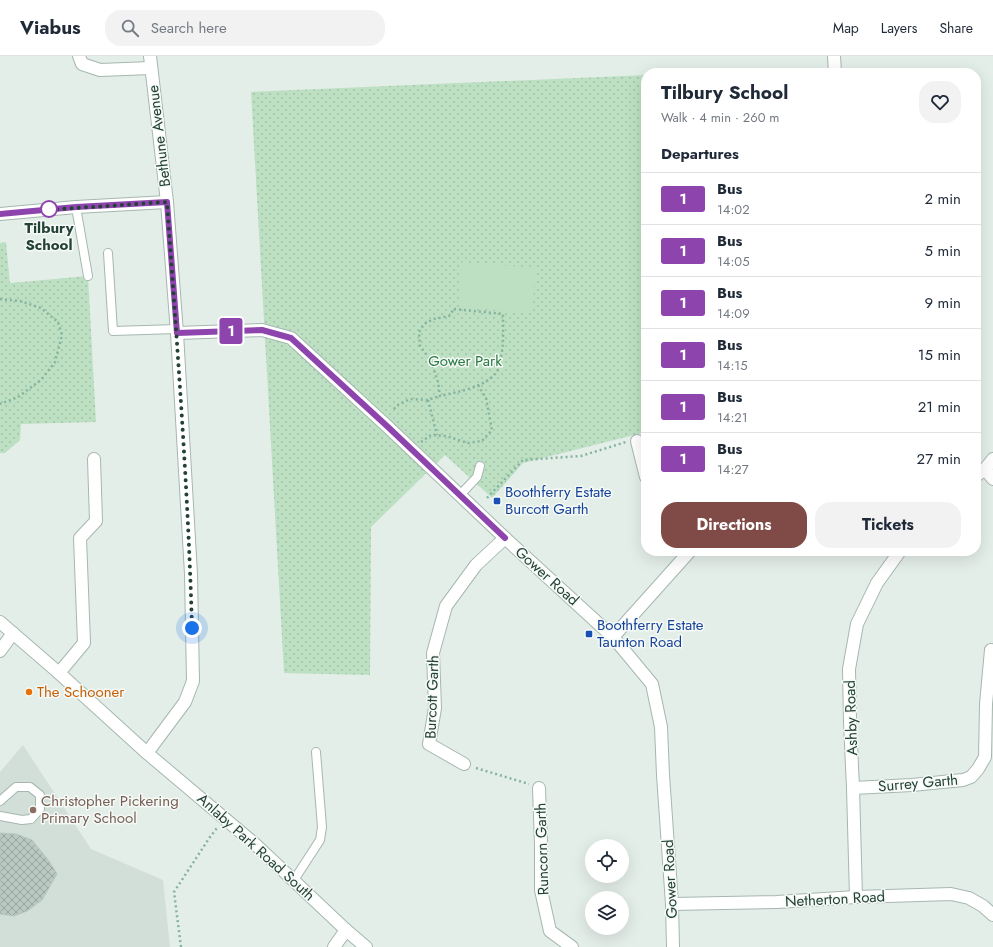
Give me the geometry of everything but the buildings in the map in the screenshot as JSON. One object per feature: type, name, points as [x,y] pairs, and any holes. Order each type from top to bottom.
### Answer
[{"type":"street","points":[[80,56],[82,64],[100,70],[151,62]]},
{"type":"street","points":[[834,56],[835,68]]},
{"type":"street","name":"Bethune Avenue","points":[[147,753],[184,702],[193,681],[191,574],[177,331],[167,202],[151,62]]},
{"type":"street","points":[[0,214],[76,207],[167,202]]},
{"type":"street","name":"Gower Road","points":[[177,331],[262,330],[291,338],[505,538],[613,636],[652,684],[661,726],[672,904],[673,947]]},
{"type":"street","points":[[59,673],[84,643],[80,538],[96,521],[94,459]]},
{"type":"street","points":[[985,468],[993,479]]},
{"type":"street","name":"Burcott Garth","points":[[464,764],[429,744],[435,708],[433,653],[446,606],[476,565],[505,538]]},
{"type":"street","points":[[613,636],[685,556]]},
{"type":"street","name":"Ashby Road","points":[[856,897],[849,670],[857,624],[876,583],[896,556]]},
{"type":"street","name":"Anlaby Park Road South","points":[[0,622],[147,753],[256,845],[366,947]]},
{"type":"street","points":[[0,651],[13,633]]},
{"type":"street","name":"Surrey Garth","points":[[853,788],[912,786],[963,780],[971,777],[985,757],[986,704],[991,650]]},
{"type":"street","name":"Runcorn Garth","points":[[539,788],[541,890],[550,932],[572,947]]},
{"type":"street","name":"Netherton Road","points":[[672,904],[776,902],[856,897],[951,894],[969,898],[983,906],[993,915]]},
{"type":"street","points":[[334,947],[346,930]]},
{"type":"lane","points":[[76,207],[88,276]]},
{"type":"lane","points":[[108,253],[113,332],[177,331]]},
{"type":"lane","points":[[460,495],[477,477],[480,466]]},
{"type":"lane","points":[[294,880],[320,840],[322,827],[316,752]]},
{"type":"lane","points":[[0,801],[16,787],[30,787],[40,795],[40,809],[31,819],[22,820],[0,816]]},
{"type":"path","points":[[0,299],[20,301],[41,308],[58,322],[62,336],[55,362],[41,380],[18,397],[0,404]]},
{"type":"path","points":[[394,409],[396,406],[410,399],[428,400],[459,392],[478,385],[491,378],[499,368],[503,345],[503,314],[454,309],[449,316],[434,319],[424,324],[419,332],[420,346],[431,361],[438,382],[440,396]]},
{"type":"path","points":[[413,451],[422,441],[431,435],[446,436],[468,443],[482,441],[492,430],[486,398],[478,385]]},
{"type":"path","points":[[428,400],[437,435]]},
{"type":"path","points":[[487,498],[522,460],[581,456],[630,441],[641,446]]},
{"type":"path","points":[[464,764],[539,788]]},
{"type":"path","points":[[181,947],[174,892],[210,837],[225,819]]},
{"type":"shaded area","name":"Christopher Pickering Primary School","points":[[23,745],[91,849],[163,880],[170,947],[0,947],[0,772]]},
{"type":"green space","name":"Gower Park","points":[[641,75],[641,433],[523,463],[492,498],[445,455],[371,527],[370,675],[284,673],[251,92]]},
{"type":"green space","points":[[6,242],[10,283],[88,276],[96,422],[21,424],[20,440],[5,453],[0,453],[0,243]]},
{"type":"green space","points":[[462,262],[536,268],[532,313],[459,307]]},
{"type":"bus line","name":"1","points":[[0,214],[76,207],[167,202],[177,333],[262,330],[291,338],[388,427],[505,538]]},
{"type":"place","name":"Tilbury School","points":[[49,209]]},
{"type":"place","name":"Boothferry Estate Burcott Garth","points":[[497,501]]},
{"type":"place","name":"Boothferry Estate Taunton Road","points":[[589,634]]},
{"type":"place","name":"The Schooner","points":[[29,692]]},
{"type":"place","name":"Christopher Pickering Primary School","points":[[33,810]]},
{"type":"route","points":[[49,209],[46,210],[167,202],[177,333],[191,574],[192,628]]}]
